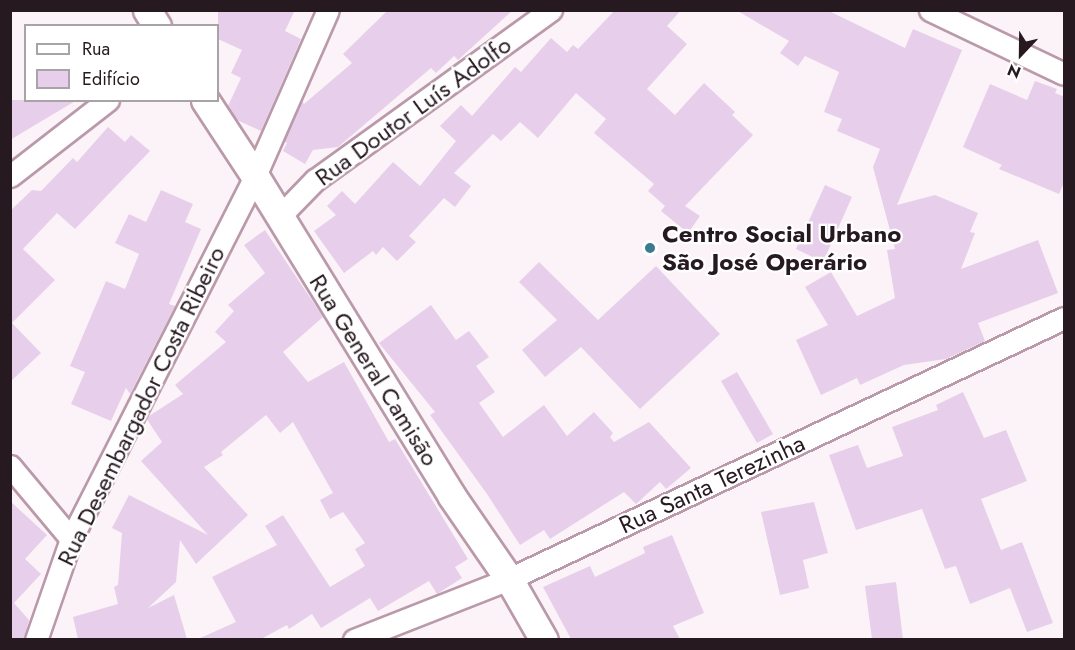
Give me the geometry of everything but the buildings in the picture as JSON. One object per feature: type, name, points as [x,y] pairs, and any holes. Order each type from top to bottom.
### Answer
[{"type":"street","points":[[147,10],[156,24]]},
{"type":"street","name":"Rua Desembargador Costa Ribeiro","points":[[36,639],[71,539],[255,176],[328,10]]},
{"type":"street","name":"Rua Doutor Luís Adolfo","points":[[279,217],[315,180],[551,10]]},
{"type":"street","points":[[930,10],[1065,74]]},
{"type":"street","points":[[10,176],[105,102]]},
{"type":"street","name":"Rua General Camisão","points":[[207,102],[451,495],[509,579],[544,639]]},
{"type":"street","name":"Rua Santa Terezinha","points":[[354,639],[509,579],[1065,318]]},
{"type":"street","points":[[10,466],[71,539]]},
{"type":"place","name":"Centro Social Urbano São José Operário","points":[[650,248]]}]
